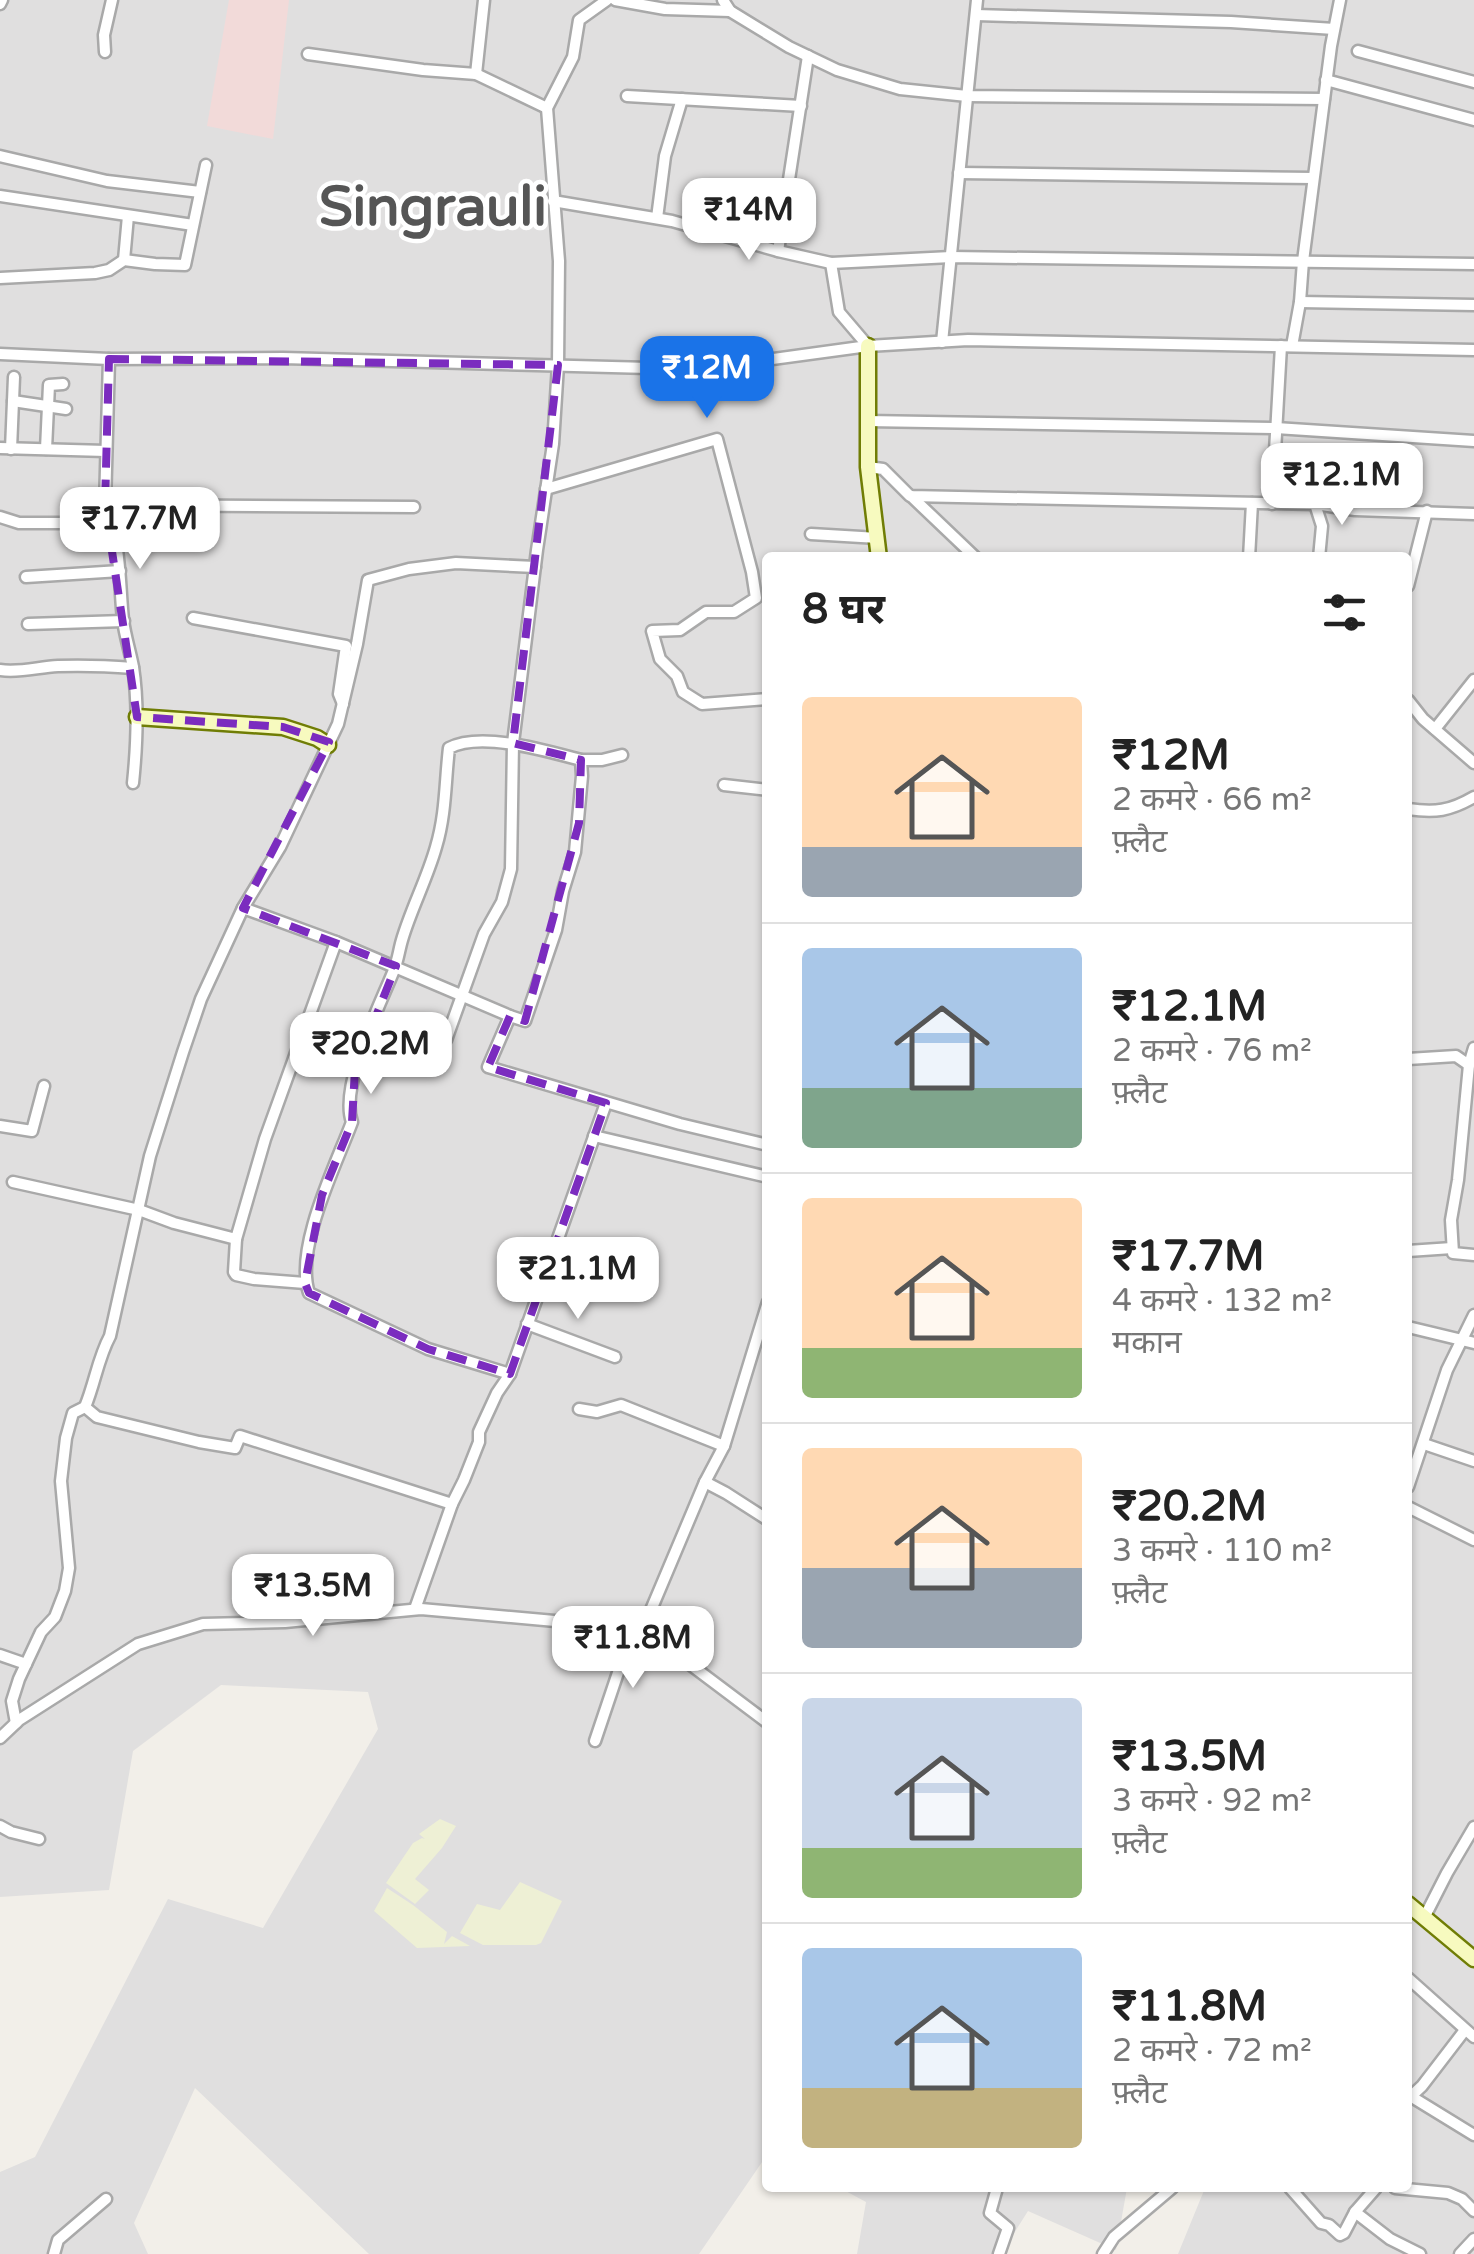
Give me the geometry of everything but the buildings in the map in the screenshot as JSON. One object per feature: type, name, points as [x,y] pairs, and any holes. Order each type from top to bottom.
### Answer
[{"type":"street","points":[[106,52],[104,35],[112,0]]},
{"type":"street","points":[[476,74],[484,0]]},
{"type":"street","points":[[446,1040],[484,934],[502,902],[510,869],[513,743],[552,444],[558,365],[559,261],[547,108],[574,57],[580,20],[607,0]]},
{"type":"street","points":[[616,0],[665,9],[730,12],[838,70],[900,90],[967,96],[1324,99]]},
{"type":"street","points":[[723,0],[730,12]]},
{"type":"street","points":[[942,342],[977,0]]},
{"type":"street","points":[[1272,504],[1286,346],[1300,302],[1302,261],[1340,0]]},
{"type":"street","points":[[976,15],[1334,29]]},
{"type":"street","points":[[1358,51],[1474,82]]},
{"type":"street","points":[[308,54],[476,74],[547,108]]},
{"type":"street","points":[[778,251],[808,56]]},
{"type":"street","points":[[1326,80],[1474,120]]},
{"type":"street","points":[[627,96],[801,106]]},
{"type":"street","points":[[657,218],[665,156],[682,99]]},
{"type":"street","points":[[0,156],[107,181],[200,192]]},
{"type":"street","points":[[0,278],[109,270],[124,260],[185,264],[206,165]]},
{"type":"street","points":[[959,173],[1314,178]]},
{"type":"street","points":[[0,196],[193,226]]},
{"type":"street","points":[[553,201],[657,218],[831,263],[950,257],[1474,264]]},
{"type":"street","points":[[124,260],[128,216]]},
{"type":"street","points":[[831,263],[839,312],[868,346],[868,467],[878,552]]},
{"type":"street","points":[[1300,302],[1474,305]]},
{"type":"street","points":[[0,354],[649,368],[744,363],[868,346],[968,340],[1474,350]]},
{"type":"street","points":[[108,359],[106,505],[113,524],[133,668],[137,717],[133,784]]},
{"type":"street","points":[[14,377],[11,432],[5,448],[106,451]]},
{"type":"street","points":[[46,450],[49,385],[62,384]]},
{"type":"street","points":[[13,402],[66,409]]},
{"type":"street","points":[[867,421],[1276,428],[1474,441]]},
{"type":"street","points":[[11,432],[25,431]]},
{"type":"street","points":[[546,489],[716,439],[756,598],[762,602]]},
{"type":"street","points":[[868,467],[884,469],[970,552]]},
{"type":"street","points":[[910,496],[1314,504],[1354,510],[1474,514]]},
{"type":"street","points":[[1249,552],[1252,503]]},
{"type":"street","points":[[1314,504],[1322,526],[1320,552]]},
{"type":"street","points":[[106,505],[414,507]]},
{"type":"street","points":[[1412,570],[1427,511]]},
{"type":"street","points":[[0,517],[18,523],[113,524]]},
{"type":"street","points":[[811,534],[878,538]]},
{"type":"street","points":[[16,1724],[12,1701],[41,1632],[55,1617],[65,1591],[69,1568],[61,1481],[66,1438],[73,1413],[85,1407],[110,1336],[164,1107],[195,1017],[243,908],[280,847],[338,724],[358,644],[368,580],[409,569],[456,563],[534,567]]},
{"type":"street","points":[[26,577],[120,571]]},
{"type":"street","points":[[756,598],[734,612],[706,612],[680,630],[652,631],[660,659],[677,676],[682,692],[702,704],[762,699]]},
{"type":"street","points":[[193,618],[346,646],[339,694],[344,704]]},
{"type":"street","points":[[28,624],[124,621]]},
{"type":"street","points":[[0,670],[98,665],[133,668]]},
{"type":"street","points":[[1435,729],[1474,680]]},
{"type":"street","points":[[1412,705],[1474,763]]},
{"type":"street","points":[[137,717],[284,727],[328,745]]},
{"type":"street","points":[[510,1374],[428,1349],[309,1293],[306,1255],[322,1196],[352,1122],[347,1110],[356,1068],[396,966],[444,817],[449,748],[458,744],[513,743],[581,760],[622,755]]},
{"type":"street","points":[[243,908],[396,966],[525,1022],[556,930],[579,823],[581,760]]},
{"type":"street","points":[[724,785],[762,789]]},
{"type":"street","points":[[1412,810],[1432,813],[1474,797]]},
{"type":"street","points":[[306,1283],[236,1276],[236,1239],[265,1139],[336,942]]},
{"type":"street","points":[[510,1016],[488,1067],[680,1124],[762,1144]]},
{"type":"street","points":[[1474,1048],[1451,1220],[1453,1253],[1474,1255]]},
{"type":"street","points":[[1412,1059],[1456,1056],[1469,1064]]},
{"type":"street","points":[[0,1126],[32,1130],[44,1086]]},
{"type":"street","points":[[415,1609],[452,1504],[479,1442],[479,1432],[510,1374],[606,1103]]},
{"type":"street","points":[[594,1136],[762,1176]]},
{"type":"street","points":[[13,1182],[139,1210],[236,1239]]},
{"type":"street","points":[[1412,1251],[1452,1248]]},
{"type":"street","points":[[1412,1476],[1447,1370],[1469,1342],[1474,1316]]},
{"type":"street","points":[[595,1741],[638,1628],[724,1446],[762,1322]]},
{"type":"street","points":[[527,1324],[615,1357]]},
{"type":"street","points":[[1412,1328],[1469,1342]]},
{"type":"street","points":[[579,1410],[598,1412],[621,1405],[724,1446]]},
{"type":"street","points":[[85,1407],[97,1417],[198,1442],[235,1448],[240,1436],[452,1504]]},
{"type":"street","points":[[1424,1444],[1474,1462]]},
{"type":"street","points":[[705,1482],[762,1516]]},
{"type":"street","points":[[1412,1509],[1474,1540]]},
{"type":"street","points":[[0,1738],[138,1644],[203,1624],[286,1622],[415,1609],[638,1628],[762,1719]]},
{"type":"street","points":[[0,1655],[26,1664]]},
{"type":"street","points":[[0,1826],[40,1839]]},
{"type":"street","points":[[1424,1918],[1474,1827]]},
{"type":"street","points":[[1412,1908],[1474,1959]]},
{"type":"street","points":[[1412,1982],[1469,2034],[1412,2096]]},
{"type":"street","points":[[1412,2099],[1474,2134]]},
{"type":"street","points":[[1412,2190],[1448,2193],[1462,2199],[1474,2211]]},
{"type":"street","points":[[996,2192],[990,2213],[1008,2228],[1001,2248],[1012,2254]]},
{"type":"street","points":[[1103,2254],[1114,2237],[1167,2192]]},
{"type":"street","points":[[1294,2192],[1321,2223],[1340,2235],[1372,2192]]},
{"type":"street","points":[[54,2254],[58,2240],[106,2198]]},
{"type":"street","points":[[1355,2212],[1390,2239],[1420,2254]]},
{"type":"street","points":[[1460,2254],[1474,2239]]},
{"type":"highlighted area","points":[[109,359],[558,365],[513,743],[581,760],[579,823],[525,1021],[510,1016],[488,1067],[606,1103],[510,1374],[428,1349],[309,1293],[305,1283],[322,1195],[352,1122],[355,1069],[396,966],[243,908],[329,742],[283,727],[137,717],[105,505]]},
{"type":"shaded area","points":[[0,0],[1474,0],[1474,2254],[1178,2254],[1203,2192],[1412,2192],[1412,552],[762,552],[762,2162],[699,2254],[369,2254],[195,2088],[134,2223],[148,2254],[0,2254],[0,2172],[35,2157],[168,1899],[263,1928],[378,1729],[368,1692],[221,1685],[133,1751],[109,1890],[0,1897]]},
{"type":"shaded area","points":[[229,0],[289,0],[273,139],[207,126]]},
{"type":"shaded area","points":[[847,2192],[1126,2192],[1116,2250],[1028,2211],[1001,2254],[857,2254],[866,2202]]},
{"type":"green space","points":[[440,1819],[456,1826],[415,1879],[429,1890],[415,1904],[386,1883],[413,1843],[425,1839],[419,1834]]},
{"type":"green space","points":[[520,1882],[562,1901],[541,1943],[483,1945],[460,1933],[477,1904],[500,1910]]},
{"type":"green space","points":[[387,1888],[447,1932],[444,1944],[452,1936],[470,1946],[417,1948],[374,1911]]},
{"type":"district","name":"Singrauli","points":[[433,208]]}]
